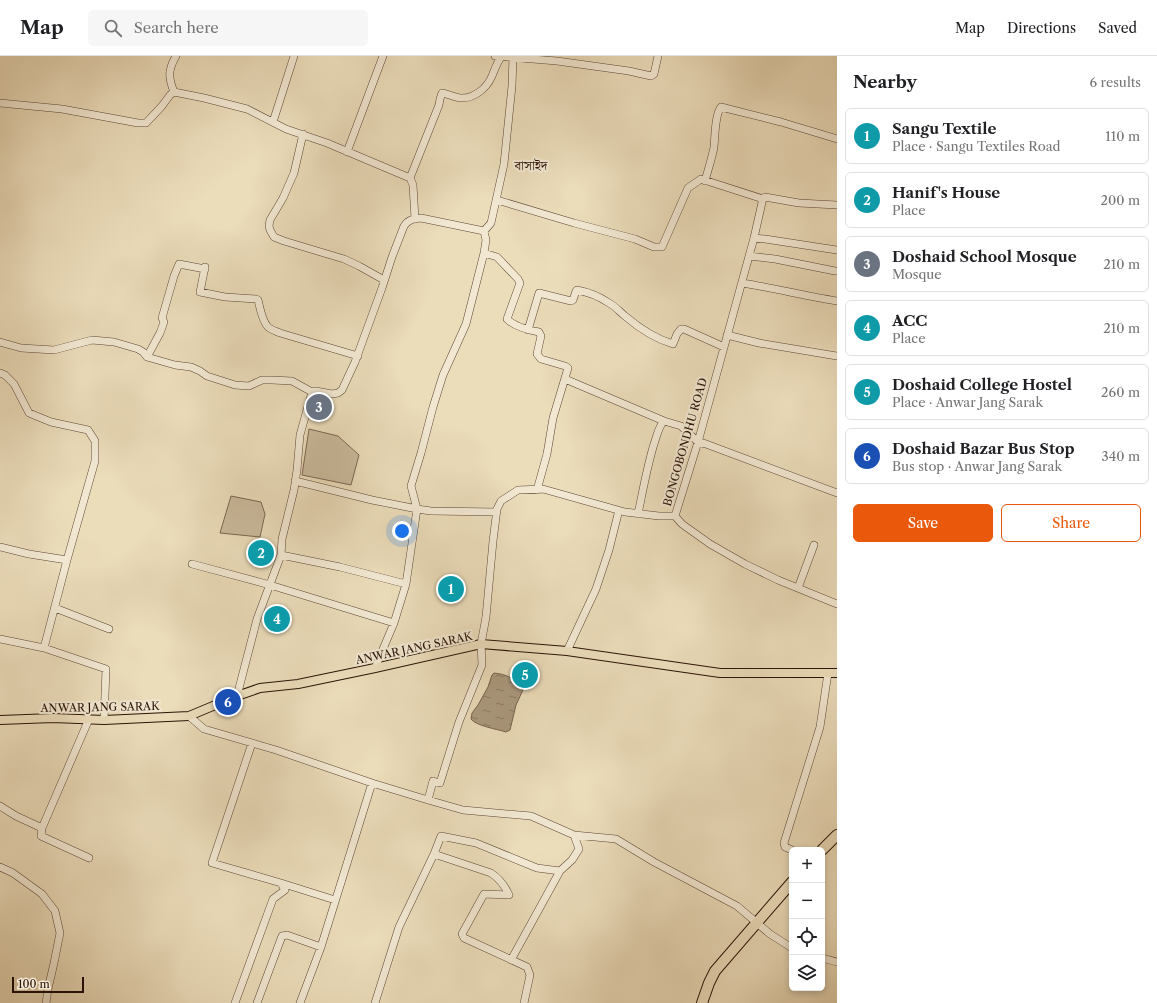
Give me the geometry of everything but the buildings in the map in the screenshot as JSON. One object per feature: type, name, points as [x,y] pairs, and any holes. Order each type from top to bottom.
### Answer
[{"type":"highway","points":[[825,847],[837,835]]},
{"type":"highway","points":[[702,1003],[715,971],[791,883]]},
{"type":"main road","name":"ANWAR JANG SARAK","points":[[0,720],[53,718],[104,720],[188,716],[260,688],[298,684],[481,644],[567,651],[720,673],[837,673]]},
{"type":"street","points":[[174,92],[169,76],[170,68],[176,56]]},
{"type":"street","points":[[273,122],[294,56]]},
{"type":"street","points":[[347,152],[383,56]]},
{"type":"street","points":[[495,56],[513,56],[558,61],[629,71],[651,76],[654,74],[658,56]]},
{"type":"street","points":[[415,218],[410,178],[439,105],[442,92],[461,98],[471,97],[481,90],[491,78],[499,59],[502,56]]},
{"type":"street","points":[[484,231],[491,223],[504,164],[512,86],[513,56]]},
{"type":"street","points":[[0,103],[62,109],[138,123],[146,123],[174,92]]},
{"type":"street","points":[[174,92],[247,109],[286,128],[327,142],[347,152],[410,178]]},
{"type":"street","points":[[705,180],[714,148],[718,110],[721,107],[781,122],[837,139]]},
{"type":"street","points":[[303,134],[294,173],[283,198],[270,220],[269,226],[274,237],[344,259],[384,280]]},
{"type":"street","points":[[497,200],[635,239],[654,247],[662,247],[688,188],[701,179],[762,199],[765,197],[799,203],[837,205]]},
{"type":"street","name":"BONGOBONDHU ROAD","points":[[497,512],[501,502],[518,490],[543,489],[625,512],[659,516],[675,516],[698,442],[742,283],[754,238],[762,199]]},
{"type":"street","points":[[0,342],[21,348],[54,350],[92,340],[114,342],[138,348],[147,357],[175,365],[191,367],[200,371],[206,376],[235,385],[248,386],[262,380],[292,381],[312,392],[316,391],[332,394],[338,393],[342,390],[358,356],[392,256],[404,226],[411,218],[421,218],[484,231]]},
{"type":"street","points":[[375,668],[394,623],[406,584],[417,509],[411,486],[422,454],[433,407],[443,375],[466,324],[484,253],[486,240],[484,231]]},
{"type":"street","points":[[754,238],[837,250]]},
{"type":"street","points":[[484,253],[497,257],[520,283],[507,319],[510,322],[528,330],[538,332],[541,336],[537,354],[541,359],[568,368],[553,418],[547,454],[537,490]]},
{"type":"street","points":[[749,256],[775,259],[835,271]]},
{"type":"street","points":[[147,357],[160,334],[164,322],[162,318],[179,264],[205,268],[200,292],[225,297],[258,300],[263,317],[267,326],[270,328],[280,333],[358,356]]},
{"type":"street","points":[[742,283],[837,301]]},
{"type":"street","points":[[528,330],[539,293],[571,301],[573,300],[577,290],[607,301],[649,334],[668,343],[673,344],[677,334],[681,329],[684,329],[724,347]]},
{"type":"street","points":[[727,335],[759,343],[837,356]]},
{"type":"street","points":[[0,373],[5,375],[14,384],[29,412],[51,422],[88,430],[95,441],[95,461],[44,648]]},
{"type":"street","points":[[565,379],[664,421],[681,426],[698,442],[713,446],[837,493]]},
{"type":"street","points":[[238,696],[257,619],[281,555],[282,539],[297,470],[300,435],[312,392]]},
{"type":"street","points":[[638,514],[649,462],[658,432],[664,421]]},
{"type":"street","points":[[295,481],[372,500],[417,509],[431,511],[497,512],[486,617],[481,644],[482,665],[459,722],[440,783],[433,781],[428,800]]},
{"type":"street","points":[[567,651],[596,589],[609,550],[618,514]]},
{"type":"street","points":[[675,516],[682,524],[710,544],[731,556],[778,580],[837,604]]},
{"type":"street","points":[[0,546],[29,554],[67,560]]},
{"type":"street","points":[[798,588],[814,546]]},
{"type":"street","points":[[281,555],[406,584]]},
{"type":"street","points":[[192,564],[270,585],[394,623]]},
{"type":"street","points":[[55,608],[109,630]]},
{"type":"street","points":[[0,639],[44,648],[106,669],[104,720]]},
{"type":"street","points":[[789,849],[785,847],[784,843],[820,727],[828,673]]},
{"type":"street","points":[[188,716],[204,729],[276,750],[372,783],[428,800],[463,810],[531,816],[574,835],[616,839],[654,862],[737,906],[770,934],[789,946]]},
{"type":"street","points":[[89,719],[42,828],[41,836],[89,858]]},
{"type":"street","points":[[252,743],[212,863],[335,900]]},
{"type":"street","points":[[300,1003],[321,946],[372,783]]},
{"type":"street","points":[[0,806],[16,816],[42,828]]},
{"type":"street","points":[[511,960],[560,871],[572,860],[579,849],[574,835]]},
{"type":"street","points":[[375,1003],[399,928],[441,836],[476,842],[537,868],[560,871]]},
{"type":"street","points":[[434,854],[491,873],[498,877],[506,888],[509,895],[484,894],[462,934],[464,938],[527,967],[530,975],[524,1003]]},
{"type":"street","points":[[0,867],[13,873],[42,894],[55,911],[60,933],[46,1003]]},
{"type":"street","points":[[235,1003],[273,899],[285,890],[281,883]]},
{"type":"street","points":[[257,1003],[282,936],[287,935],[321,946]]},
{"type":"street","points":[[825,959],[837,962]]},
{"type":"shaded area","points":[[309,429],[338,436],[359,455],[351,485],[302,475]]},
{"type":"shaded area","points":[[231,496],[261,502],[265,514],[260,537],[220,533]]},
{"type":"water","points":[[494,673],[511,678],[521,686],[523,690],[516,705],[510,730],[506,732],[477,724],[471,719],[472,713],[488,687]]},
{"type":"place","name":"Doshaid School Mosque","points":[[319,407]]},
{"type":"place","name":"Hanif's House","points":[[261,553]]},
{"type":"place","name":"Sangu Textile","points":[[451,589]]},
{"type":"place","name":"ACC","points":[[277,619]]},
{"type":"place","name":"Doshaid College Hostel","points":[[525,675]]},
{"type":"place","name":"Doshaid Bazar Bus Stop","points":[[228,702]]},
{"type":"district","name":"বাসাইদ","points":[[531,165]]}]
